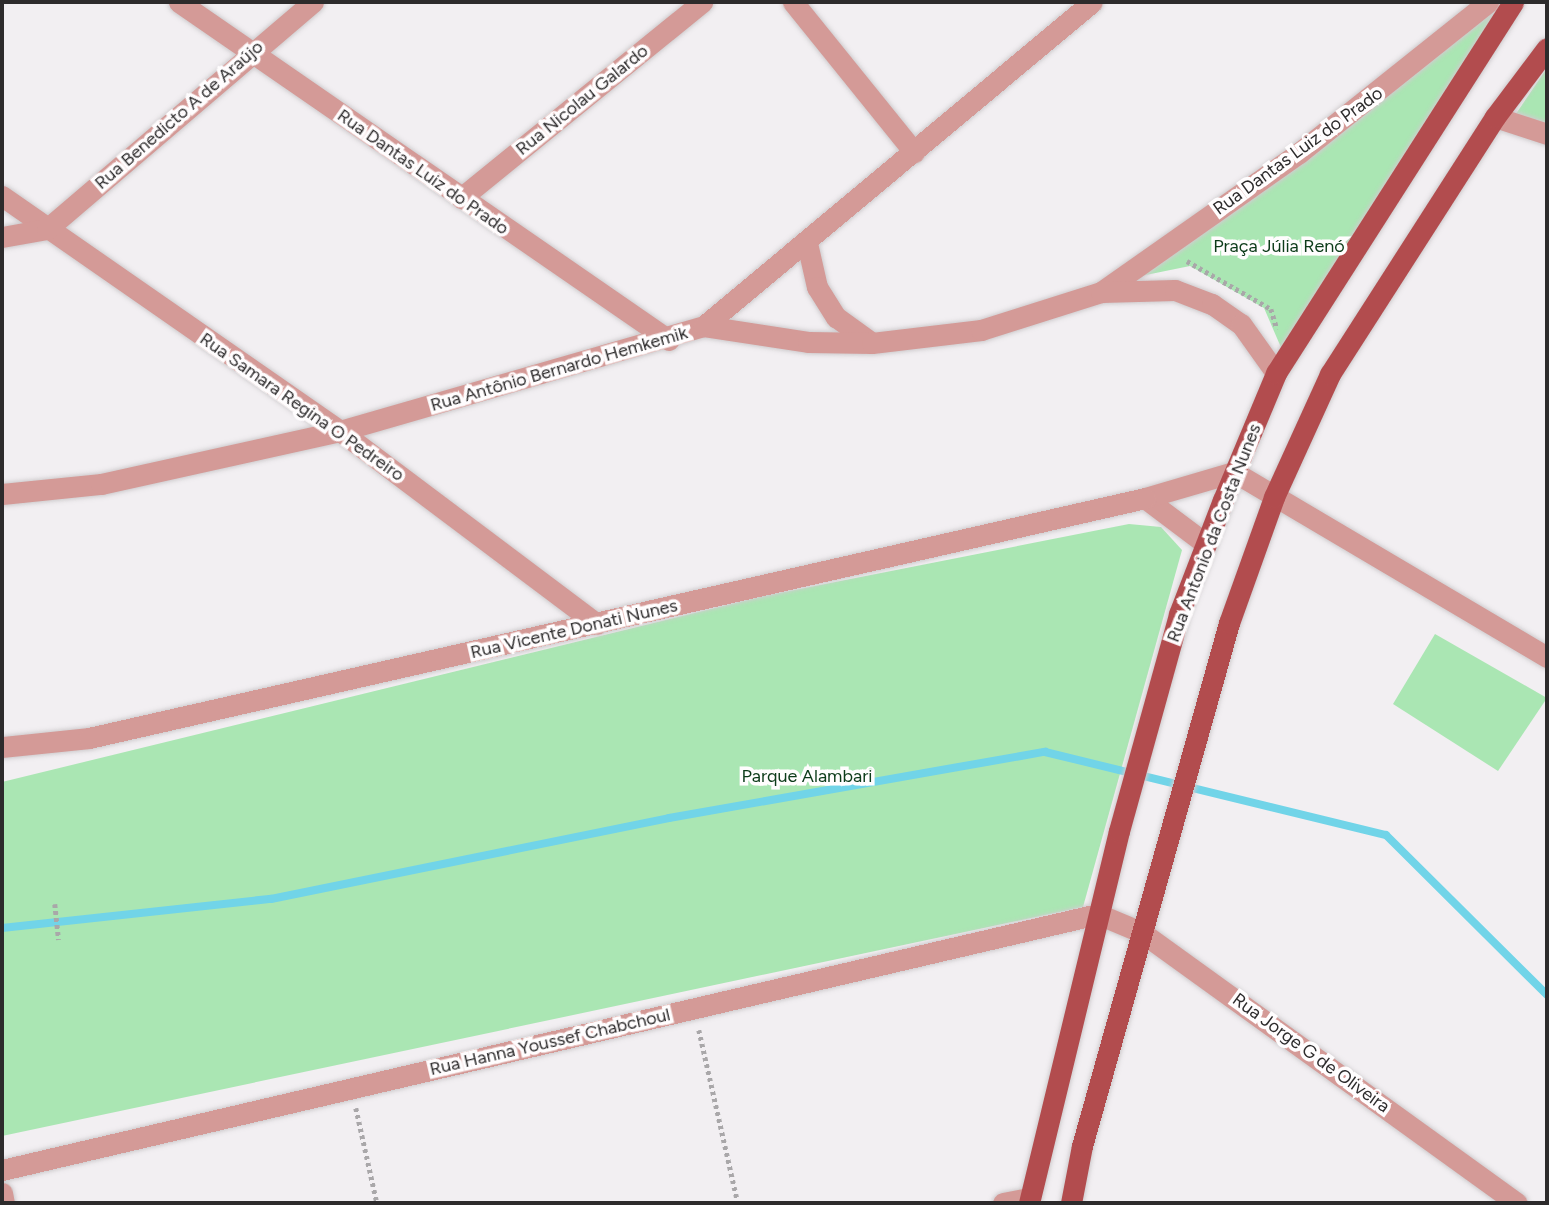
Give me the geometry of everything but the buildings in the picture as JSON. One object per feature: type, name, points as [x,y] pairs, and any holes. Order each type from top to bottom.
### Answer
[{"type":"main road","name":"Rua Antonio da Costa Nunes","points":[[1029,1200],[1119,831],[1179,614],[1234,472],[1276,373],[1513,2]]},
{"type":"main road","points":[[1071,1203],[1082,1146],[1229,623],[1274,497],[1330,374],[1495,117],[1547,48]]},
{"type":"street","name":"Rua Dantas Luiz do Prado","points":[[179,2],[668,340]]},
{"type":"street","name":"Rua Benedicto A de Araújo","points":[[47,229],[313,2]]},
{"type":"street","name":"Rua Nicolau Galardo","points":[[461,198],[702,2]]},
{"type":"street","points":[[793,2],[915,152]]},
{"type":"street","name":"Rua Antônio Bernardo Hemkemik","points":[[2,494],[101,484],[340,431],[668,340],[704,326],[807,243],[1092,2]]},
{"type":"street","name":"Rua Dantas Luiz do Prado","points":[[1101,292],[1299,153],[1488,2]]},
{"type":"street","points":[[1495,117],[1547,134]]},
{"type":"street","name":"Rua Samara Regina O Pedreiro","points":[[2,196],[340,431],[597,624]]},
{"type":"street","points":[[2,237],[47,229]]},
{"type":"street","points":[[807,243],[817,287],[830,307],[873,343]]},
{"type":"street","name":"Rua Dantas Luiz do Prado","points":[[704,326],[808,342],[873,343],[981,330],[1101,292],[1175,290],[1212,304],[1241,324],[1276,373]]},
{"type":"street","points":[[1234,472],[1547,657]]},
{"type":"street","name":"Rua Vicente Donati Nunes","points":[[2,747],[89,738],[1144,498],[1234,472]]},
{"type":"street","points":[[1144,498],[1206,544]]},
{"type":"street","name":"Rua Jorge G de Oliveira","points":[[1098,914],[1141,932],[1517,1203]]},
{"type":"street","name":"Rua Hanna Youssef Chabchoul","points":[[2,1170],[1098,914]]},
{"type":"street","points":[[2,1193],[4,1203]]},
{"type":"street","points":[[1003,1203],[1029,1200]]},
{"type":"path","points":[[1180,261],[1199,266],[1271,309],[1280,340]]},
{"type":"path","points":[[55,904],[60,940]]},
{"type":"path","points":[[694,1008],[738,1203]]},
{"type":"path","points":[[352,1088],[377,1203]]},
{"type":"green space","name":"Praça Júlia Renó","points":[[1494,2],[1508,2],[1283,352],[1264,308],[1190,266],[1126,279]]},
{"type":"green space","points":[[1547,68],[1547,126],[1511,121]]},
{"type":"green space","name":"Parque Alambari","points":[[1129,524],[1161,527],[1182,550],[1083,907],[2,1136],[2,782],[764,596]]},
{"type":"green space","points":[[1435,634],[1547,698],[1498,771],[1393,704]]},
{"type":"waterway","points":[[2,928],[271,899],[669,818],[1045,752],[1386,835],[1547,995]]}]
